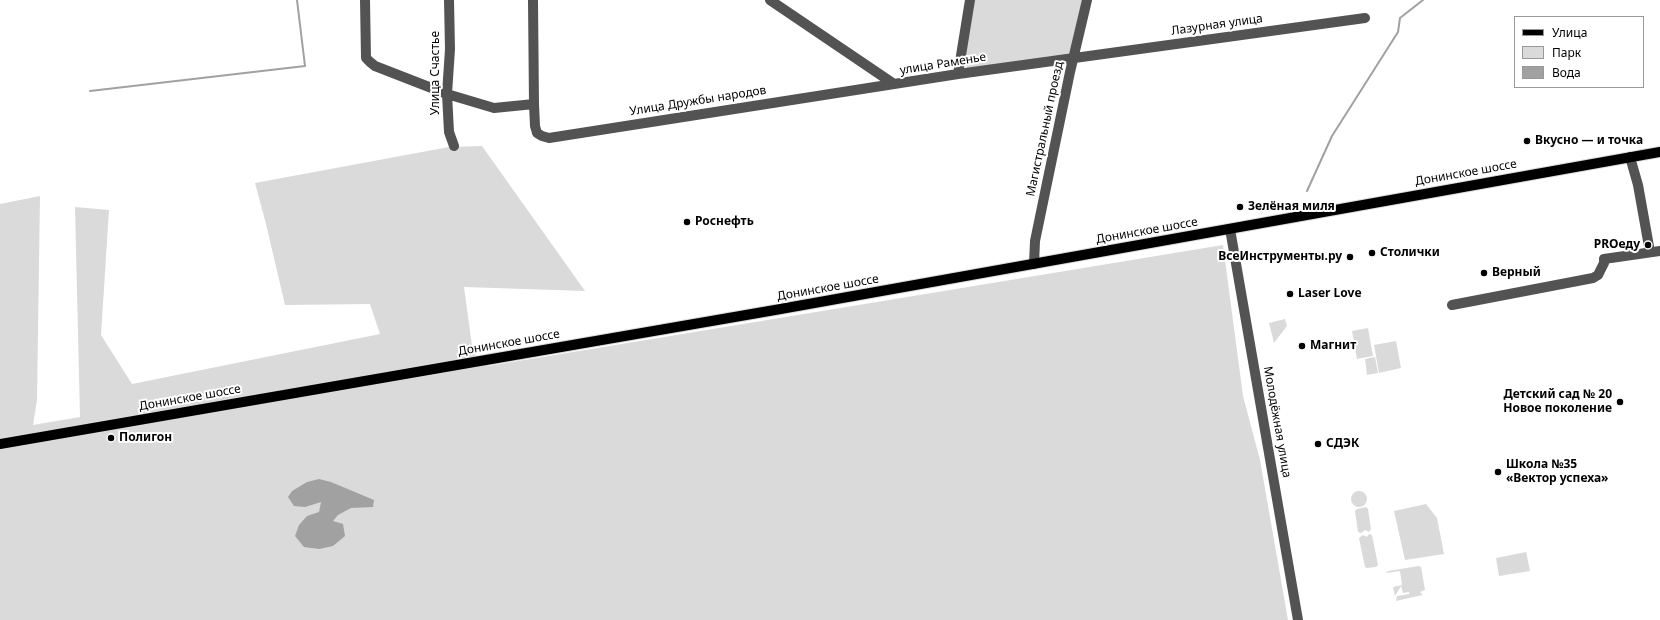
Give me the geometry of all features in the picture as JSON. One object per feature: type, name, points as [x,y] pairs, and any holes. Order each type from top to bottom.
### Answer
[{"type":"main road","name":"Донинское шоссе","points":[[0,444],[611,339],[1660,152]]},
{"type":"street","points":[[365,0],[366,58],[375,66],[447,94],[494,108],[534,104]]},
{"type":"street","name":"Улица Счастье","points":[[449,0],[450,49],[447,94],[449,132],[454,146]]},
{"type":"street","name":"Улица Дружбы народов","points":[[533,0],[534,104],[537,133],[549,138],[894,84]]},
{"type":"street","name":"улица Раменье","points":[[770,0],[894,84],[1073,59]]},
{"type":"street","points":[[958,74],[970,0]]},
{"type":"street","name":"Магистральный проезд","points":[[1034,264],[1035,241],[1073,59],[1087,0]]},
{"type":"street","name":"Лазурная улица","points":[[1073,59],[1365,18]]},
{"type":"street","points":[[1452,305],[1593,278],[1598,275],[1604,263],[1604,259],[1655,252],[1630,157]]},
{"type":"street","name":"Молодёжная улица","points":[[1230,229],[1298,620]]},
{"type":"green space","points":[[974,0],[1084,0],[1069,56],[968,68],[962,63]]},
{"type":"green space","points":[[482,146],[585,291],[464,287],[473,353],[488,366],[1223,245],[1243,396],[1260,460],[1288,620],[0,620],[0,204],[40,196],[37,400],[33,425],[80,417],[75,207],[109,210],[101,335],[132,384],[380,334],[370,304],[285,305],[255,183],[449,147]]},
{"type":"green space","points":[[1285,319],[1287,326],[1274,343],[1269,323]]},
{"type":"green space","points":[[1368,328],[1373,356],[1357,359],[1352,331]]},
{"type":"green space","points":[[1396,341],[1401,368],[1379,373],[1374,345]]},
{"type":"green space","points":[[1375,357],[1378,373],[1367,375],[1365,359]]},
{"type":"green space","points":[[1359,491],[1366,496],[1367,499],[1362,506],[1359,507],[1352,502],[1351,499],[1356,492]]},
{"type":"green space","points":[[1426,504],[1437,518],[1444,554],[1405,560],[1394,511]]},
{"type":"green space","points":[[1366,507],[1368,509],[1371,529],[1369,532],[1365,530],[1361,533],[1358,532],[1355,511]]},
{"type":"green space","points":[[1369,534],[1372,535],[1378,565],[1376,567],[1367,568],[1365,567],[1359,538],[1363,535],[1367,537]]},
{"type":"green space","points":[[1526,552],[1530,571],[1499,576],[1496,558]]},
{"type":"green space","points":[[1419,566],[1421,567],[1425,590],[1420,592],[1423,595],[1396,601],[1397,596],[1409,594],[1409,592],[1403,593],[1401,586],[1395,596],[1393,587],[1402,585],[1400,571],[1386,573],[1388,571]]},
{"type":"water","points":[[319,479],[331,482],[374,500],[373,507],[351,508],[338,515],[333,521],[343,524],[345,536],[333,546],[319,549],[304,547],[295,536],[299,525],[307,516],[319,512],[321,502],[305,507],[294,506],[288,497],[292,491],[307,482]]},
{"type":"waterway","points":[[90,91],[305,66],[297,0]]},
{"type":"waterway","points":[[1307,191],[1332,136],[1398,32],[1400,18],[1423,0]]},
{"type":"place","name":"Вкусно — и точка","points":[[1527,141]]},
{"type":"place","name":"Зелёная миля","points":[[1240,207]]},
{"type":"place","name":"Роснефть","points":[[687,222]]},
{"type":"place","name":"PROеду","points":[[1648,245]]},
{"type":"place","name":"Столички","points":[[1372,253]]},
{"type":"place","name":"ВсеИнструменты.ру","points":[[1350,257]]},
{"type":"place","name":"Верный","points":[[1484,273]]},
{"type":"place","name":"Laser Love","points":[[1290,294]]},
{"type":"place","name":"Магнит","points":[[1302,346]]},
{"type":"place","name":"Детский сад № 20 Новое поколение","points":[[1620,402]]},
{"type":"place","name":"Полигон","points":[[111,438]]},
{"type":"place","name":"СДЭК","points":[[1318,444]]},
{"type":"place","name":"Школа №35 «Вектор успеха»","points":[[1498,472]]}]
